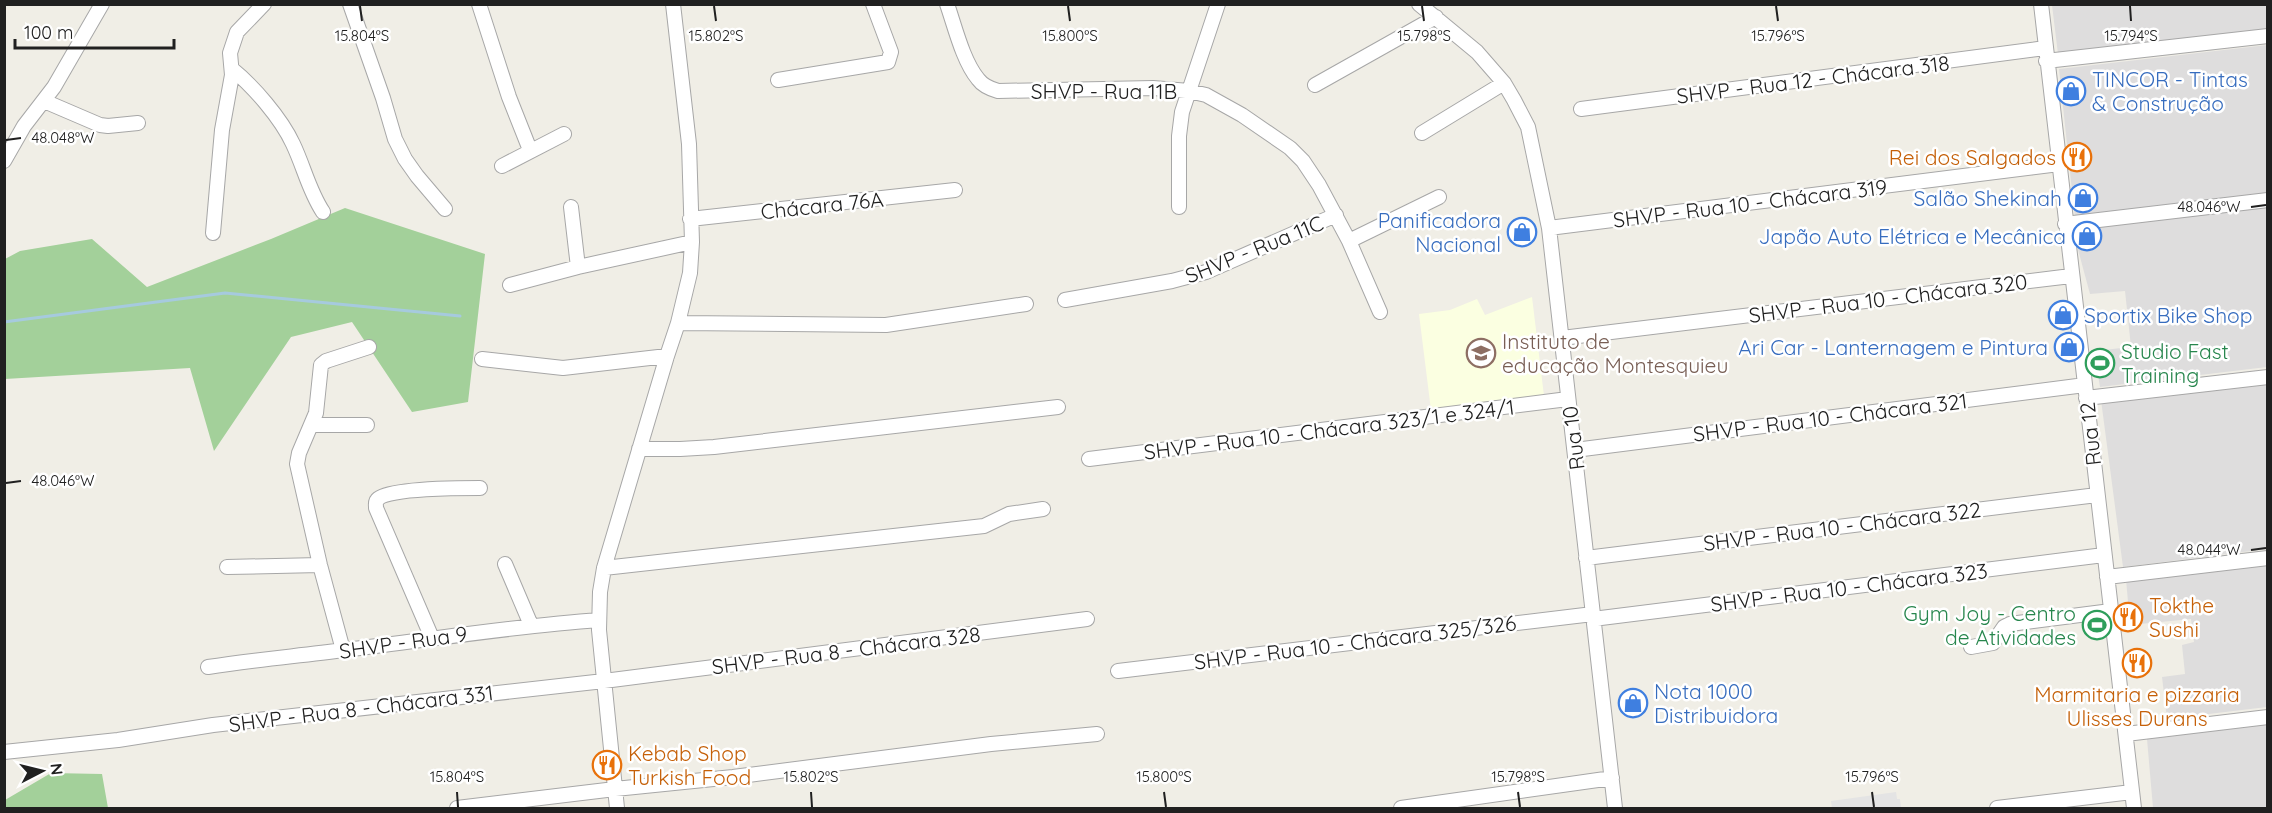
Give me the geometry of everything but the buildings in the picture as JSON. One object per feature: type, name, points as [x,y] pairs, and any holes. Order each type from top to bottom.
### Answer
[{"type":"street","points":[[4,161],[24,126],[54,87],[102,4]]},
{"type":"street","points":[[213,233],[222,130],[232,69],[230,53],[237,32],[264,4]]},
{"type":"street","points":[[350,4],[383,98],[395,140],[417,176],[445,209]]},
{"type":"street","points":[[479,4],[509,97],[530,150]]},
{"type":"street","points":[[617,808],[599,620],[600,592],[604,568],[678,323],[690,273],[692,242],[689,144],[673,4]]},
{"type":"street","points":[[778,80],[884,63],[891,58],[873,4]]},
{"type":"street","name":"SHVP - Rua 11B","points":[[947,4],[974,74],[987,87],[998,91],[1153,88],[1189,91],[1206,95],[1242,115],[1290,148],[1303,161],[1336,215],[1380,312]]},
{"type":"street","points":[[1179,207],[1179,136],[1182,112],[1218,4]]},
{"type":"street","name":"Rua 10","points":[[1419,4],[1478,51],[1504,83],[1528,127],[1549,228],[1615,808]]},
{"type":"street","name":"Rua 12","points":[[2040,4],[2134,808]]},
{"type":"street","points":[[1315,85],[1436,17]]},
{"type":"street","name":"SHVP - Rua 12 - Chácara 318","points":[[1581,109],[2046,55],[2268,36]]},
{"type":"street","points":[[232,69],[243,78],[277,119],[293,143],[312,192],[323,212]]},
{"type":"street","points":[[1422,133],[1504,83]]},
{"type":"street","points":[[44,101],[100,125],[138,123]]},
{"type":"street","points":[[502,166],[564,134]]},
{"type":"street","name":"SHVP - Rua 10 - Chácara 319","points":[[1549,228],[2059,164]]},
{"type":"street","name":"Chácara 76A","points":[[690,219],[955,190]]},
{"type":"street","points":[[1349,241],[1439,197]]},
{"type":"street","points":[[2065,224],[2268,200]]},
{"type":"street","points":[[572,207],[578,267]]},
{"type":"street","name":"SHVP - Rua 11C","points":[[1065,300],[1173,281],[1206,272],[1336,215]]},
{"type":"street","points":[[510,285],[578,267],[692,242]]},
{"type":"street","name":"SHVP - Rua 10 - Chácara 320","points":[[1562,338],[2071,276]]},
{"type":"street","points":[[678,323],[886,325],[1026,304]]},
{"type":"street","points":[[343,650],[320,565],[297,464],[317,406],[321,365],[326,361],[369,347]]},
{"type":"street","points":[[482,359],[563,368],[667,356]]},
{"type":"street","name":"SHVP - Rua 10 - Chácara 321","points":[[1575,450],[2085,391],[2268,378]]},
{"type":"street","name":"SHVP - Rua 10 - Chácara 323/1 e 324/1","points":[[1089,459],[1568,399]]},
{"type":"street","points":[[639,449],[725,446],[1058,407]]},
{"type":"street","points":[[312,425],[367,425]]},
{"type":"street","points":[[432,638],[389,542],[377,511],[376,502],[381,496],[402,491],[480,488]]},
{"type":"street","name":"SHVP - Rua 10 - Chácara 322","points":[[1586,558],[2097,495]]},
{"type":"street","points":[[604,568],[984,526],[1009,514],[1043,509]]},
{"type":"street","name":"SHVP - Rua 10 - Chácara 323","points":[[1593,617],[2104,555]]},
{"type":"street","points":[[2107,577],[2268,558]]},
{"type":"street","points":[[506,564],[531,625]]},
{"type":"street","points":[[227,567],[320,565]]},
{"type":"street","points":[[1971,647],[1993,643],[2004,627],[2010,624],[2111,611]]},
{"type":"street","name":"SHVP - Rua 10 - Chácara 325/326","points":[[1118,671],[1593,617]]},
{"type":"street","name":"SHVP - Rua 8 - Chácara 328","points":[[604,681],[1087,619]]},
{"type":"street","name":"SHVP - Rua 9","points":[[208,667],[268,657],[343,650],[531,625],[599,620]]},
{"type":"street","name":"SHVP - Rua 8 - Chácara 331","points":[[4,752],[118,740],[213,725],[604,681]]},
{"type":"street","points":[[2126,734],[2268,717]]},
{"type":"street","points":[[457,808],[1097,734]]},
{"type":"street","points":[[1401,808],[1612,778]]},
{"type":"street","points":[[1997,808],[2132,792]]},
{"type":"shaded area","points":[[2052,5],[2267,5],[2267,29],[2058,54]]},
{"type":"shaded area","points":[[2267,45],[2267,195],[2075,219],[2059,69]]},
{"type":"shaded area","points":[[2267,206],[2267,367],[2100,387],[2094,351],[2131,347],[2125,291],[2090,294],[2073,231]]},
{"type":"shaded area","name":"Instituto de educação Montesquieu","points":[[1532,297],[1544,396],[1431,410],[1419,314],[1450,310],[1477,299],[1485,315]]},
{"type":"shaded area","points":[[2267,383],[2267,549],[2123,567],[2101,400]]},
{"type":"shaded area","points":[[2267,563],[2267,707],[2167,719],[2162,677],[2185,674],[2182,645],[2194,642],[2191,619],[2130,625],[2126,579]]},
{"type":"shaded area","points":[[2267,724],[2267,808],[2153,808],[2147,739]]},
{"type":"shaded area","points":[[1896,792],[1901,807],[1832,808],[1831,801]]},
{"type":"green space","points":[[345,208],[485,254],[468,402],[412,412],[352,322],[291,337],[214,451],[190,368],[5,379],[5,259],[20,251],[92,239],[147,287]]},
{"type":"green space","points":[[51,773],[102,774],[108,808],[5,808],[5,800]]},
{"type":"waterway","points":[[4,322],[225,293],[460,316]]},
{"type":"place","name":"TINCOR - Tintas & Construção","points":[[2071,91]]},
{"type":"place","name":"Rei dos Salgados","points":[[2077,157]]},
{"type":"place","name":"Salão Shekinah","points":[[2083,198]]},
{"type":"place","name":"Panificadora Nacional","points":[[1522,232]]},
{"type":"place","name":"Japão Auto Elétrica e Mecânica","points":[[2087,236]]},
{"type":"place","name":"Sportix Bike Shop","points":[[2063,315]]},
{"type":"place","name":"Ari Car - Lanternagem e Pintura","points":[[2069,347]]},
{"type":"place","name":"Instituto de educação Montesquieu","points":[[1481,353]]},
{"type":"place","name":"Studio Fast Training","points":[[2100,363]]},
{"type":"place","name":"Tokthe Sushi","points":[[2128,617]]},
{"type":"place","name":"Gym Joy - Centro de Atividades","points":[[2097,625]]},
{"type":"place","name":"Marmitaria e pizzaria Ulisses Durans","points":[[2137,663]]},
{"type":"place","name":"Nota 1000 Distribuidora","points":[[1633,703]]},
{"type":"place","name":"Kebab Shop Turkish Food","points":[[607,765]]}]
